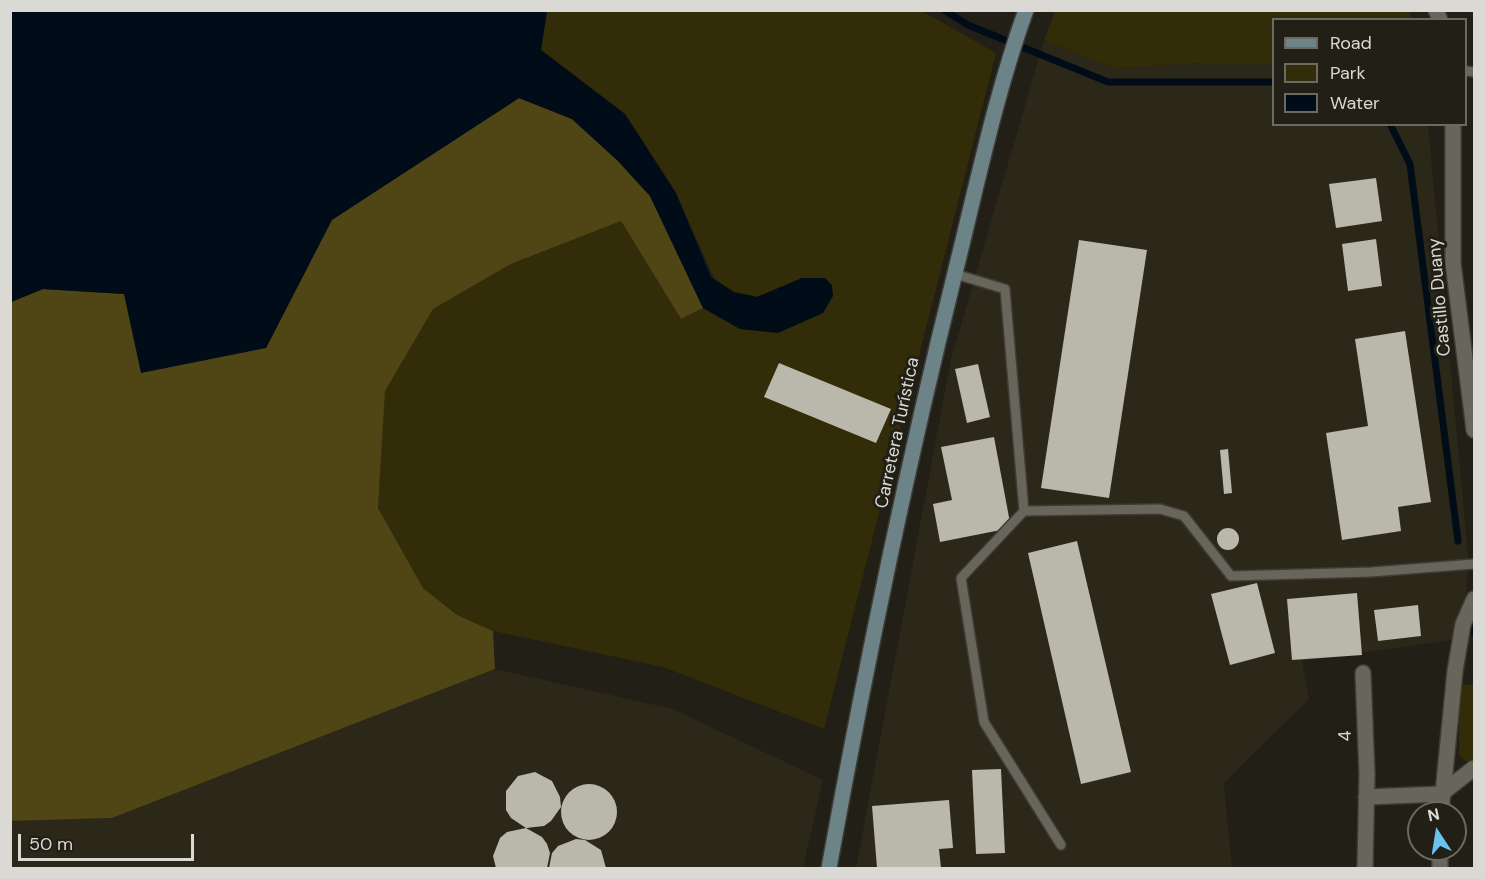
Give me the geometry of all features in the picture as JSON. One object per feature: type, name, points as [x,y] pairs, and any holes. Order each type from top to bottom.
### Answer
[{"type":"main road","name":"Carretera Turística","points":[[829,868],[850,754],[927,384],[1003,76],[1023,17]]},
{"type":"street","name":"Castillo Duany","points":[[1453,126],[1453,263],[1474,430]]},
{"type":"street","points":[[1441,801],[1455,671],[1463,624],[1474,599]]},
{"type":"street","name":"4","points":[[1363,673],[1365,868]]},
{"type":"street","points":[[1366,797],[1441,794],[1474,768]]},
{"type":"lane","points":[[955,274],[1005,289],[1024,510]]},
{"type":"lane","points":[[1061,845],[984,722],[961,578],[1024,510],[1160,509],[1173,511],[1184,516],[1231,576],[1371,572],[1474,564]]},
{"type":"shaded area","points":[[1044,40],[1113,68],[1202,63],[1272,63],[1272,126],[1428,126],[1469,565],[1460,639],[1302,661],[1309,699],[1224,783],[1232,868],[856,868],[951,359]]},
{"type":"shaded area","points":[[519,98],[572,119],[618,161],[650,196],[703,308],[681,319],[621,221],[511,264],[433,309],[385,391],[378,508],[423,588],[457,615],[493,631],[495,669],[112,818],[11,821],[11,302],[43,289],[124,294],[266,348],[331,220]]},
{"type":"shaded area","points":[[495,669],[673,709],[823,780],[803,868],[11,868],[10,821],[112,818]]},
{"type":"green space","points":[[1408,10],[1412,18],[1272,18],[1272,63],[1202,63],[1113,68],[1044,40],[1055,11]]},
{"type":"green space","points":[[547,11],[922,11],[996,53],[824,729],[663,667],[493,631],[457,615],[423,588],[378,508],[384,391],[433,309],[511,264],[621,221],[681,319],[703,308],[740,329],[802,278],[757,297],[734,292],[715,280],[676,193],[625,114],[541,50]]},
{"type":"green space","points":[[1474,684],[1474,762],[1465,761],[1459,755],[1459,686]]},
{"type":"water","points":[[11,10],[547,11],[541,50],[625,114],[676,193],[711,277],[734,292],[757,297],[802,278],[825,278],[832,285],[833,296],[823,313],[778,333],[740,329],[703,308],[650,196],[618,161],[572,119],[519,98],[332,220],[266,348],[141,373],[124,294],[43,289],[11,302]]},
{"type":"building","points":[[1376,178],[1382,221],[1336,228],[1329,184]]},
{"type":"building","points":[[1376,239],[1382,286],[1348,291],[1342,244]]},
{"type":"building","points":[[1079,240],[1147,250],[1109,498],[1041,488]]},
{"type":"building","points":[[1405,331],[1431,502],[1398,507],[1401,531],[1342,540],[1326,433],[1368,426],[1355,339]]},
{"type":"building","points":[[779,363],[891,409],[876,443],[764,397]]},
{"type":"building","points":[[978,364],[990,417],[967,423],[955,369]]},
{"type":"building","points":[[994,437],[1011,528],[940,542],[933,504],[952,500],[941,447]]},
{"type":"building","points":[[1228,449],[1232,493],[1224,494],[1220,450]]},
{"type":"building","points":[[1228,528],[1236,531],[1239,539],[1236,547],[1228,550],[1220,547],[1217,539],[1220,531]]},
{"type":"building","points":[[1077,541],[1131,772],[1081,784],[1028,553]]},
{"type":"building","points":[[1257,583],[1275,653],[1230,665],[1211,594]]},
{"type":"building","points":[[1357,593],[1362,655],[1292,660],[1287,599]]},
{"type":"building","points":[[1418,605],[1421,636],[1378,641],[1374,610]]},
{"type":"building","points":[[1001,769],[1005,853],[976,854],[972,770]]},
{"type":"building","points":[[535,772],[552,781],[560,797],[561,807],[551,821],[544,826],[526,828],[511,818],[506,810],[506,791],[518,776]]},
{"type":"building","points":[[589,784],[600,786],[609,792],[615,801],[617,812],[615,823],[609,832],[600,838],[589,840],[578,838],[569,832],[563,823],[561,812],[563,801],[569,792],[578,786]]},
{"type":"building","points":[[949,800],[953,848],[939,849],[941,868],[877,868],[872,806]]},
{"type":"building","points":[[526,828],[542,837],[547,844],[550,853],[547,868],[496,868],[493,856],[500,838],[507,832]]},
{"type":"building","points":[[576,839],[585,840],[601,850],[606,868],[549,868],[552,853],[558,846]]},
{"type":"waterway","points":[[944,10],[968,25],[1108,82],[1272,82]]},
{"type":"waterway","points":[[1391,126],[1410,164],[1458,541]]},
{"type":"waterway","points":[[1473,623],[1474,632]]}]
